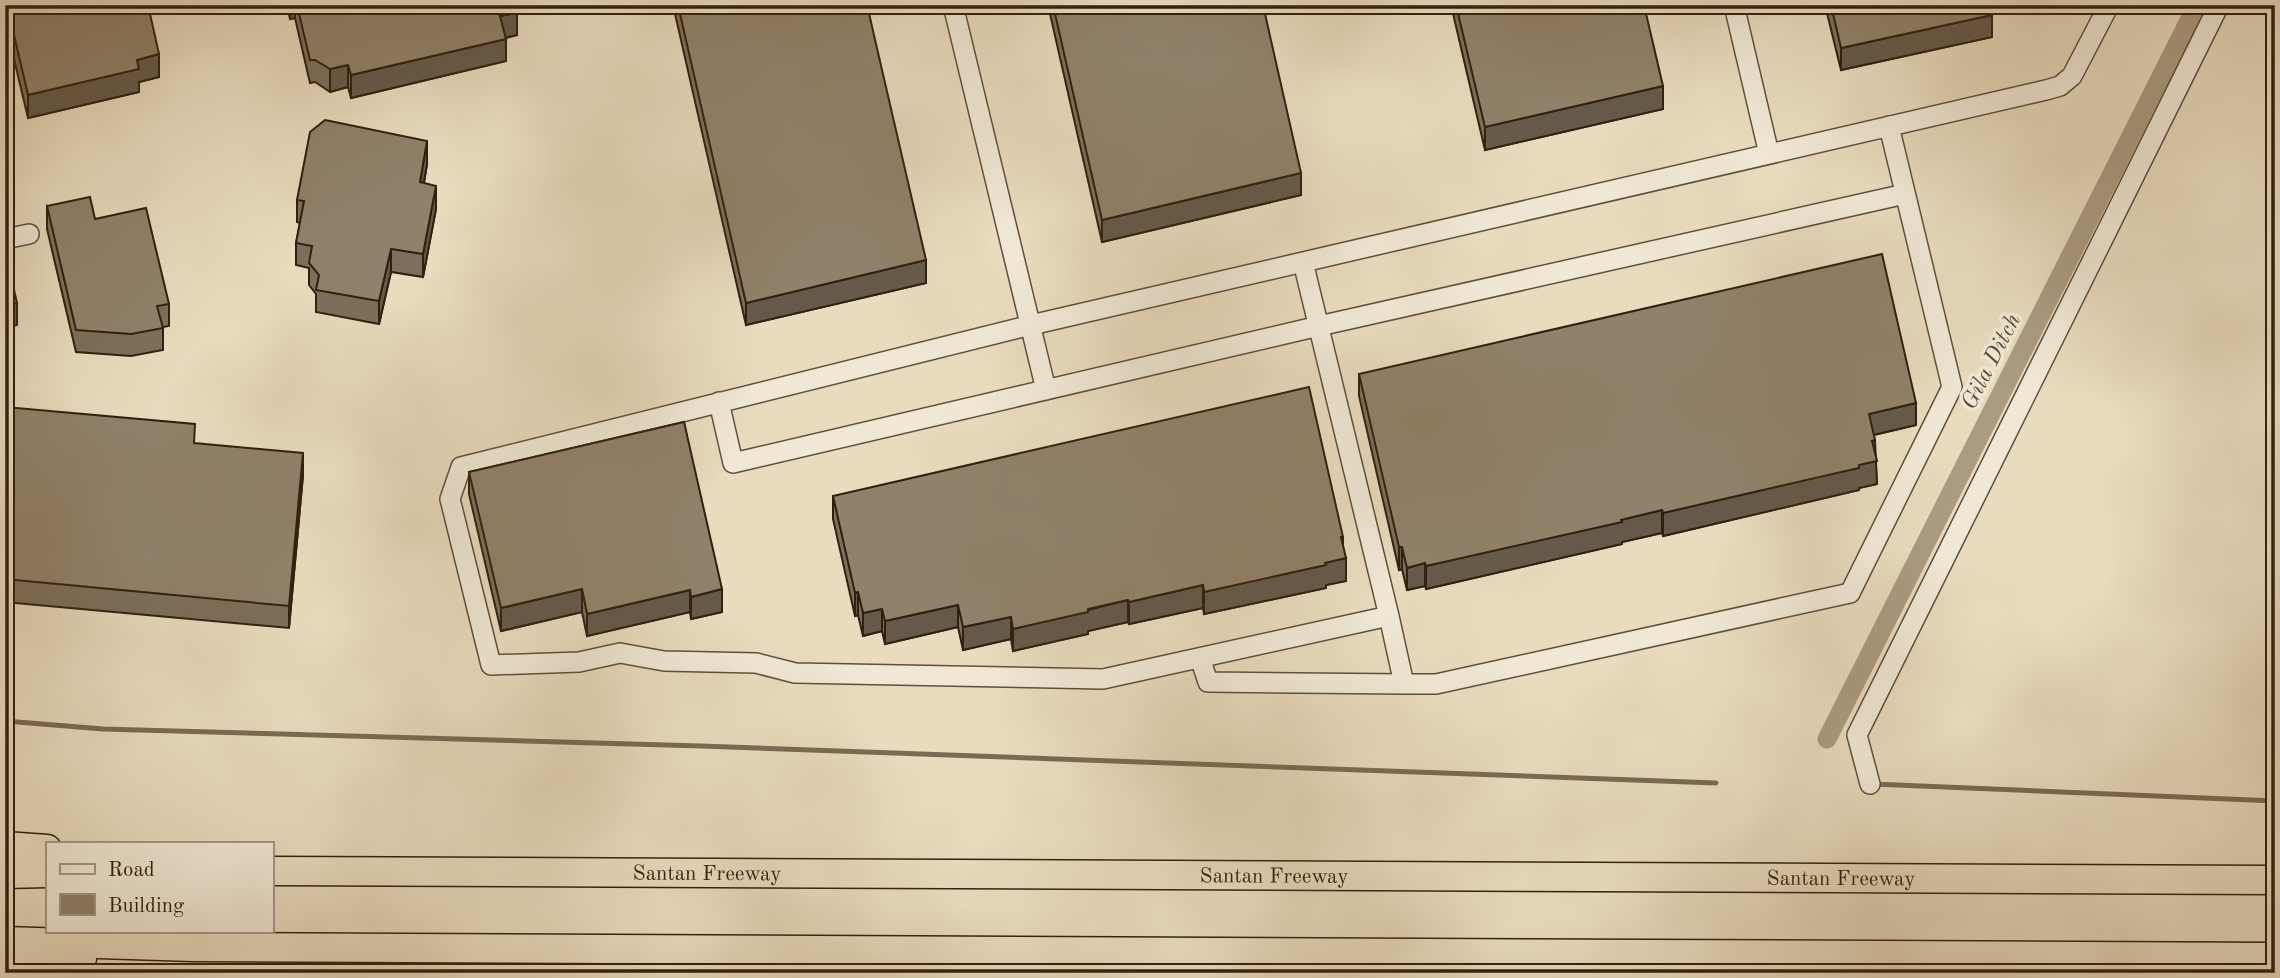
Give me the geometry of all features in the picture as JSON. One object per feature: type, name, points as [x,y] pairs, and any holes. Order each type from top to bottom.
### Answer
[{"type":"highway","points":[[5,846],[46,849]]},
{"type":"highway","name":"Santan Freeway","points":[[273,869],[2275,880]]},
{"type":"highway","points":[[5,874],[46,873]]},
{"type":"highway","points":[[5,941],[193,947],[2272,957]]},
{"type":"highway","points":[[5,965],[193,947]]},
{"type":"lane","points":[[953,5],[1046,390]]},
{"type":"lane","points":[[1734,5],[1769,154]]},
{"type":"lane","points":[[1389,616],[1103,680],[795,673],[756,663],[664,661],[620,653],[579,663],[491,665],[450,499],[461,467],[1031,326],[2060,86],[2072,76],[2109,5]]},
{"type":"lane","points":[[1870,784],[1857,735],[2219,5]]},
{"type":"lane","points":[[1200,658],[1208,682],[1436,684],[1850,593],[1952,387],[1889,126]]},
{"type":"lane","points":[[719,402],[733,463],[1319,326],[1905,194]]},
{"type":"lane","points":[[5,239],[29,234]]},
{"type":"lane","points":[[1303,262],[1404,684]]},
{"type":"building","points":[[7,5],[148,5],[159,54],[137,60],[139,69],[28,95]]},
{"type":"building","points":[[297,5],[515,5],[517,13],[500,16],[506,39],[351,75],[348,65],[330,69],[310,60]]},
{"type":"building","points":[[678,5],[867,5],[926,260],[746,303]]},
{"type":"building","points":[[1053,5],[1263,5],[1301,173],[1102,220]]},
{"type":"building","points":[[1456,5],[1644,5],[1663,86],[1485,127]]},
{"type":"building","points":[[1831,5],[1990,5],[1992,15],[1841,48]]},
{"type":"building","points":[[325,120],[427,141],[420,182],[436,186],[423,254],[391,249],[379,301],[316,290],[319,275],[309,263],[312,246],[296,243],[304,201],[297,200],[310,132]]},
{"type":"building","points":[[90,197],[95,219],[146,208],[169,304],[157,306],[163,328],[131,334],[76,330],[47,206]]},
{"type":"building","points":[[5,250],[17,303],[5,305]]},
{"type":"building","points":[[1882,254],[1916,403],[1869,414],[1877,461],[1859,465],[1859,468],[1663,513],[1662,510],[1621,520],[1622,522],[1407,568],[1402,547],[1399,547],[1359,374]]},
{"type":"building","points":[[1309,387],[1346,558],[1325,563],[1326,565],[1204,592],[1203,585],[1129,602],[1128,600],[1013,629],[1011,617],[963,627],[958,605],[885,621],[882,609],[863,613],[858,592],[855,593],[833,496]]},
{"type":"building","points":[[5,407],[195,424],[194,443],[303,453],[289,606],[5,579]]},
{"type":"building","points":[[684,422],[722,589],[691,597],[690,590],[587,614],[582,589],[501,608],[469,472]]},
{"type":"waterway","name":"Gila Ditch","points":[[1827,739],[2197,5]]},
{"type":"waterway","points":[[5,721],[103,729],[701,746],[1716,783]]},
{"type":"waterway","points":[[1873,784],[2275,801]]}]
